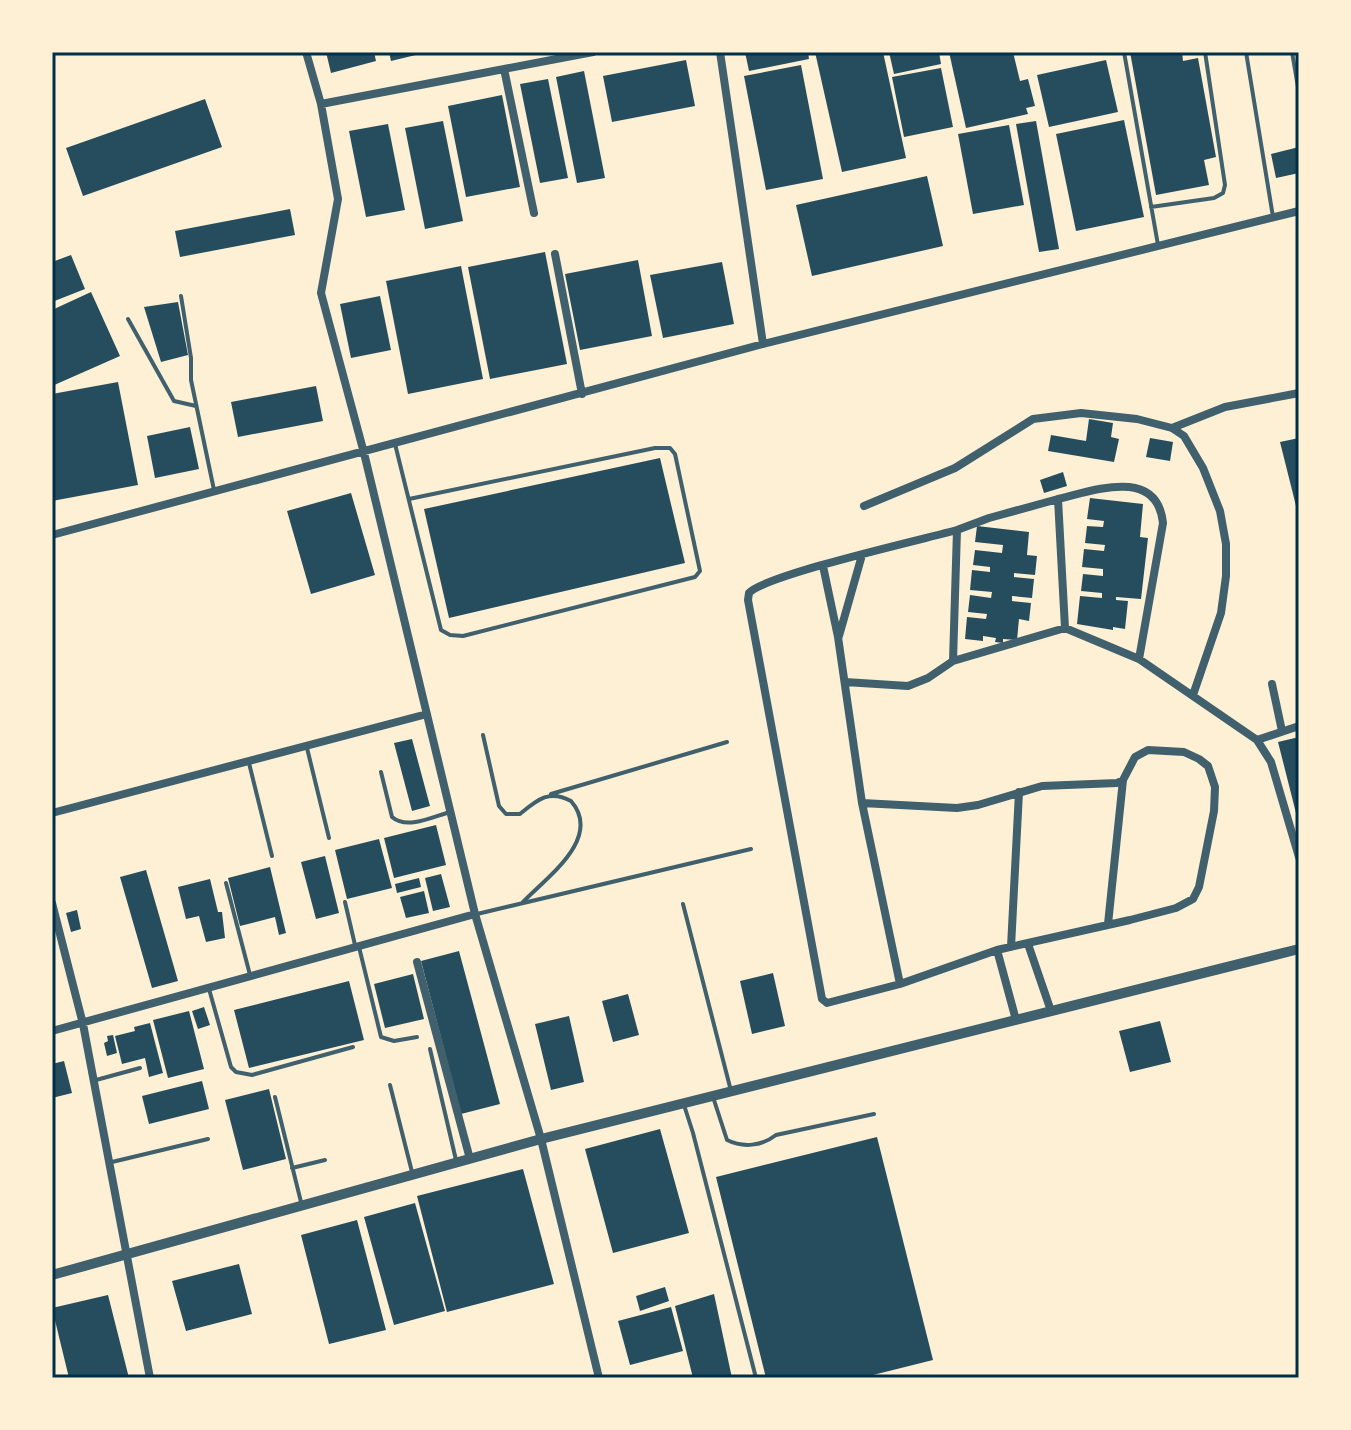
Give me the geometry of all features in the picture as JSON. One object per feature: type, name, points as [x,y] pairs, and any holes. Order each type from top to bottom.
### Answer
[{"type":"street","points":[[306,52],[321,104],[338,199],[321,293],[364,453],[475,914],[541,1139],[599,1378]]},
{"type":"street","points":[[321,104],[593,52]]},
{"type":"street","points":[[720,52],[763,344]]},
{"type":"street","points":[[504,69],[534,213]]},
{"type":"street","points":[[52,535],[763,344],[1299,211]]},
{"type":"street","points":[[555,254],[582,394]]},
{"type":"street","points":[[1172,428],[1225,407],[1299,393]]},
{"type":"street","points":[[864,506],[955,468],[1033,419],[1081,413],[1137,419],[1172,428],[1184,436],[1203,468],[1220,511],[1226,544],[1221,613],[1193,695]]},
{"type":"street","points":[[1108,924],[1123,780],[1140,753],[1157,750],[1184,752],[1199,759],[1208,766],[1212,775],[1215,796],[1199,887],[1193,899],[1176,908],[1028,944],[997,950],[900,984],[827,1003],[822,999],[748,600],[754,588],[823,566],[1058,499],[1113,486],[1134,487],[1152,498],[1162,514],[1163,523],[1139,659]]},
{"type":"street","points":[[1058,499],[1065,628]]},
{"type":"street","points":[[953,661],[957,530]]},
{"type":"street","points":[[838,637],[862,555]]},
{"type":"street","points":[[823,566],[838,637],[862,803],[900,984]]},
{"type":"street","points":[[845,682],[908,686],[928,678],[953,661],[1065,628],[1139,659],[1257,740],[1271,762],[1299,857]]},
{"type":"street","points":[[1272,684],[1282,731]]},
{"type":"street","points":[[52,813],[427,714]]},
{"type":"street","points":[[1257,740],[1299,726]]},
{"type":"street","points":[[862,803],[957,808],[1042,786],[1123,780]]},
{"type":"street","points":[[1011,947],[1019,792]]},
{"type":"street","points":[[52,903],[83,1024],[150,1378]]},
{"type":"street","points":[[52,1031],[475,914]]},
{"type":"street","points":[[1028,944],[1051,1011]]},
{"type":"street","points":[[52,1275],[541,1139],[1299,949]]},
{"type":"street","points":[[997,950],[1016,1020]]},
{"type":"street","points":[[417,962],[470,1159]]},
{"type":"lane","points":[[1124,52],[1158,245]]},
{"type":"lane","points":[[1151,207],[1214,198],[1223,193],[1225,185],[1205,52]]},
{"type":"lane","points":[[1246,52],[1273,217]]},
{"type":"lane","points":[[1292,52],[1299,93]]},
{"type":"lane","points":[[181,296],[196,406],[215,493]]},
{"type":"lane","points":[[128,319],[174,401],[196,406]]},
{"type":"lane","points":[[395,444],[441,630],[450,635],[463,636],[664,585],[695,577],[700,571],[675,454],[670,448],[655,448],[409,499]]},
{"type":"lane","points":[[483,735],[499,806],[506,814],[520,814],[545,795],[727,742]]},
{"type":"lane","points":[[306,746],[329,838]]},
{"type":"lane","points":[[1299,753],[1299,759]]},
{"type":"lane","points":[[248,761],[272,856]]},
{"type":"lane","points":[[381,772],[392,817],[396,821],[404,824],[450,812]]},
{"type":"lane","points":[[521,903],[573,849],[579,836],[579,815],[571,801],[545,795]]},
{"type":"lane","points":[[475,914],[751,849]]},
{"type":"lane","points":[[226,883],[250,978]]},
{"type":"lane","points":[[345,902],[381,1037],[394,1041],[417,1037]]},
{"type":"lane","points":[[683,904],[731,1093]]},
{"type":"lane","points":[[209,989],[231,1067],[236,1072],[252,1075],[353,1047]]},
{"type":"lane","points":[[430,1049],[457,1162]]},
{"type":"lane","points":[[94,1081],[140,1068]]},
{"type":"lane","points":[[390,1085],[412,1174]]},
{"type":"lane","points":[[275,1097],[301,1205]]},
{"type":"lane","points":[[713,1097],[727,1140],[748,1146],[770,1140],[776,1135],[874,1114]]},
{"type":"lane","points":[[684,1105],[756,1378]]},
{"type":"lane","points":[[109,1163],[208,1139]]},
{"type":"lane","points":[[292,1168],[325,1160]]},
{"type":"building","points":[[326,52],[374,52],[376,61],[331,73]]},
{"type":"building","points":[[389,52],[424,52],[424,53],[391,61]]},
{"type":"building","points":[[745,52],[808,52],[809,59],[749,71]]},
{"type":"building","points":[[815,52],[883,52],[906,158],[842,172]]},
{"type":"building","points":[[889,52],[939,52],[941,64],[894,74]]},
{"type":"building","points":[[949,52],[1013,52],[1020,81],[1028,79],[1035,106],[1026,108],[1028,114],[966,128]]},
{"type":"building","points":[[1130,52],[1182,52],[1183,61],[1198,58],[1216,157],[1204,160],[1209,185],[1156,195]]},
{"type":"building","points":[[686,60],[695,106],[612,122],[603,76]]},
{"type":"building","points":[[1106,60],[1118,112],[1049,127],[1037,75]]},
{"type":"building","points":[[801,65],[823,179],[766,190],[744,76]]},
{"type":"building","points":[[941,68],[953,127],[904,137],[892,77]]},
{"type":"building","points":[[584,71],[605,178],[577,183],[556,77]]},
{"type":"building","points":[[548,79],[568,178],[540,183],[520,84]]},
{"type":"building","points":[[502,95],[520,187],[466,197],[448,106]]},
{"type":"building","points":[[205,99],[222,147],[83,196],[66,148]]},
{"type":"building","points":[[1124,120],[1144,217],[1076,231],[1056,134]]},
{"type":"building","points":[[443,121],[463,221],[425,229],[405,128]]},
{"type":"building","points":[[1036,121],[1059,249],[1039,252],[1016,124]]},
{"type":"building","points":[[388,124],[405,210],[366,217],[349,131]]},
{"type":"building","points":[[1009,125],[1024,205],[973,214],[958,134]]},
{"type":"building","points":[[1299,147],[1299,173],[1276,178],[1271,154]]},
{"type":"building","points":[[927,176],[943,246],[812,276],[796,205]]},
{"type":"building","points":[[290,209],[295,235],[180,257],[175,231]]},
{"type":"building","points":[[545,252],[567,364],[490,379],[468,267]]},
{"type":"building","points":[[71,255],[85,289],[52,302],[52,262]]},
{"type":"building","points":[[638,260],[652,336],[580,350],[565,274]]},
{"type":"building","points":[[722,262],[734,324],[663,338],[650,275]]},
{"type":"building","points":[[461,266],[483,379],[408,394],[386,281]]},
{"type":"building","points":[[91,292],[120,356],[52,386],[52,310]]},
{"type":"building","points":[[380,296],[391,350],[351,358],[340,304]]},
{"type":"building","points":[[178,302],[188,355],[161,362],[144,307]]},
{"type":"building","points":[[118,382],[138,485],[52,501],[52,394]]},
{"type":"building","points":[[316,386],[323,421],[238,437],[231,402]]},
{"type":"building","points":[[1089,419],[1113,423],[1111,437],[1119,439],[1114,462],[1048,451],[1051,435],[1086,441]]},
{"type":"building","points":[[190,427],[199,469],[155,478],[147,436]]},
{"type":"building","points":[[1150,438],[1173,442],[1170,461],[1146,457]]},
{"type":"building","points":[[1299,438],[1299,513],[1298,514],[1280,442]]},
{"type":"building","points":[[660,458],[685,563],[449,618],[424,509]]},
{"type":"building","points":[[1063,472],[1067,486],[1044,493],[1040,480]]},
{"type":"building","points":[[351,493],[375,575],[311,594],[287,511]]},
{"type":"building","points":[[1090,498],[1143,504],[1140,537],[1148,538],[1141,599],[1116,597],[1116,600],[1128,601],[1125,629],[1077,624],[1080,596],[1102,598],[1102,593],[1081,591],[1083,574],[1103,576],[1103,569],[1082,567],[1084,549],[1104,551],[1105,545],[1085,543],[1087,526],[1103,527],[1104,521],[1087,519]]},
{"type":"building","points":[[977,526],[1029,532],[1027,555],[1037,556],[1035,575],[1014,573],[1014,577],[1034,579],[1032,598],[1012,596],[1012,601],[1031,603],[1029,621],[1019,619],[1017,640],[1003,639],[1003,643],[995,642],[996,638],[983,636],[983,641],[965,639],[967,617],[986,619],[987,614],[968,612],[970,595],[991,598],[992,592],[970,590],[972,570],[990,572],[990,567],[973,565],[975,550],[1002,553],[1003,545],[975,542]]},
{"type":"building","points":[[1299,737],[1299,821],[1298,821],[1278,742]]},
{"type":"building","points":[[412,739],[430,806],[412,811],[394,743]]},
{"type":"building","points":[[436,825],[446,865],[394,878],[384,838]]},
{"type":"building","points":[[379,839],[392,888],[347,899],[335,850]]},
{"type":"building","points":[[325,856],[339,913],[316,919],[301,862]]},
{"type":"building","points":[[270,867],[286,933],[279,935],[275,917],[240,926],[228,878]]},
{"type":"building","points":[[146,870],[178,981],[152,988],[120,877]]},
{"type":"building","points":[[441,874],[450,907],[433,911],[425,878]]},
{"type":"building","points":[[419,878],[421,887],[397,893],[395,884]]},
{"type":"building","points":[[210,879],[218,912],[222,912],[225,938],[206,942],[199,916],[186,919],[178,887]]},
{"type":"building","points":[[424,891],[429,913],[406,918],[400,897]]},
{"type":"building","points":[[77,910],[81,929],[71,932],[66,913]]},
{"type":"building","points":[[459,951],[500,1104],[461,1114],[421,961]]},
{"type":"building","points":[[773,973],[785,1026],[752,1034],[740,981]]},
{"type":"building","points":[[413,974],[424,1019],[385,1028],[374,984]]},
{"type":"building","points":[[349,981],[364,1040],[249,1068],[234,1010]]},
{"type":"building","points":[[628,994],[639,1035],[613,1042],[602,1001]]},
{"type":"building","points":[[204,1007],[210,1025],[198,1029],[192,1011]]},
{"type":"building","points":[[189,1011],[204,1069],[168,1078],[153,1020]]},
{"type":"building","points":[[569,1016],[584,1082],[551,1090],[535,1024]]},
{"type":"building","points":[[1160,1021],[1171,1062],[1130,1072],[1119,1031]]},
{"type":"building","points":[[150,1023],[163,1073],[149,1077],[145,1058],[122,1064],[115,1036]]},
{"type":"building","points":[[113,1035],[117,1053],[107,1056],[104,1043],[108,1041],[107,1036]]},
{"type":"building","points":[[64,1061],[72,1093],[52,1098],[52,1064]]},
{"type":"building","points":[[202,1081],[209,1109],[149,1124],[142,1096]]},
{"type":"building","points":[[269,1089],[286,1159],[243,1170],[225,1100]]},
{"type":"building","points":[[660,1129],[689,1233],[613,1253],[585,1149]]},
{"type":"building","points":[[877,1137],[933,1360],[861,1378],[766,1378],[716,1177]]},
{"type":"building","points":[[523,1169],[554,1284],[447,1312],[417,1196]]},
{"type":"building","points":[[415,1203],[445,1311],[394,1325],[364,1217]]},
{"type":"building","points":[[357,1220],[386,1330],[329,1344],[301,1235]]},
{"type":"building","points":[[239,1264],[252,1314],[186,1331],[172,1281]]},
{"type":"building","points":[[665,1287],[669,1301],[640,1311],[636,1296]]},
{"type":"building","points":[[714,1294],[732,1378],[693,1378],[675,1306]]},
{"type":"building","points":[[108,1295],[129,1378],[69,1378],[52,1308]]},
{"type":"building","points":[[671,1307],[683,1351],[630,1365],[618,1321]]}]
